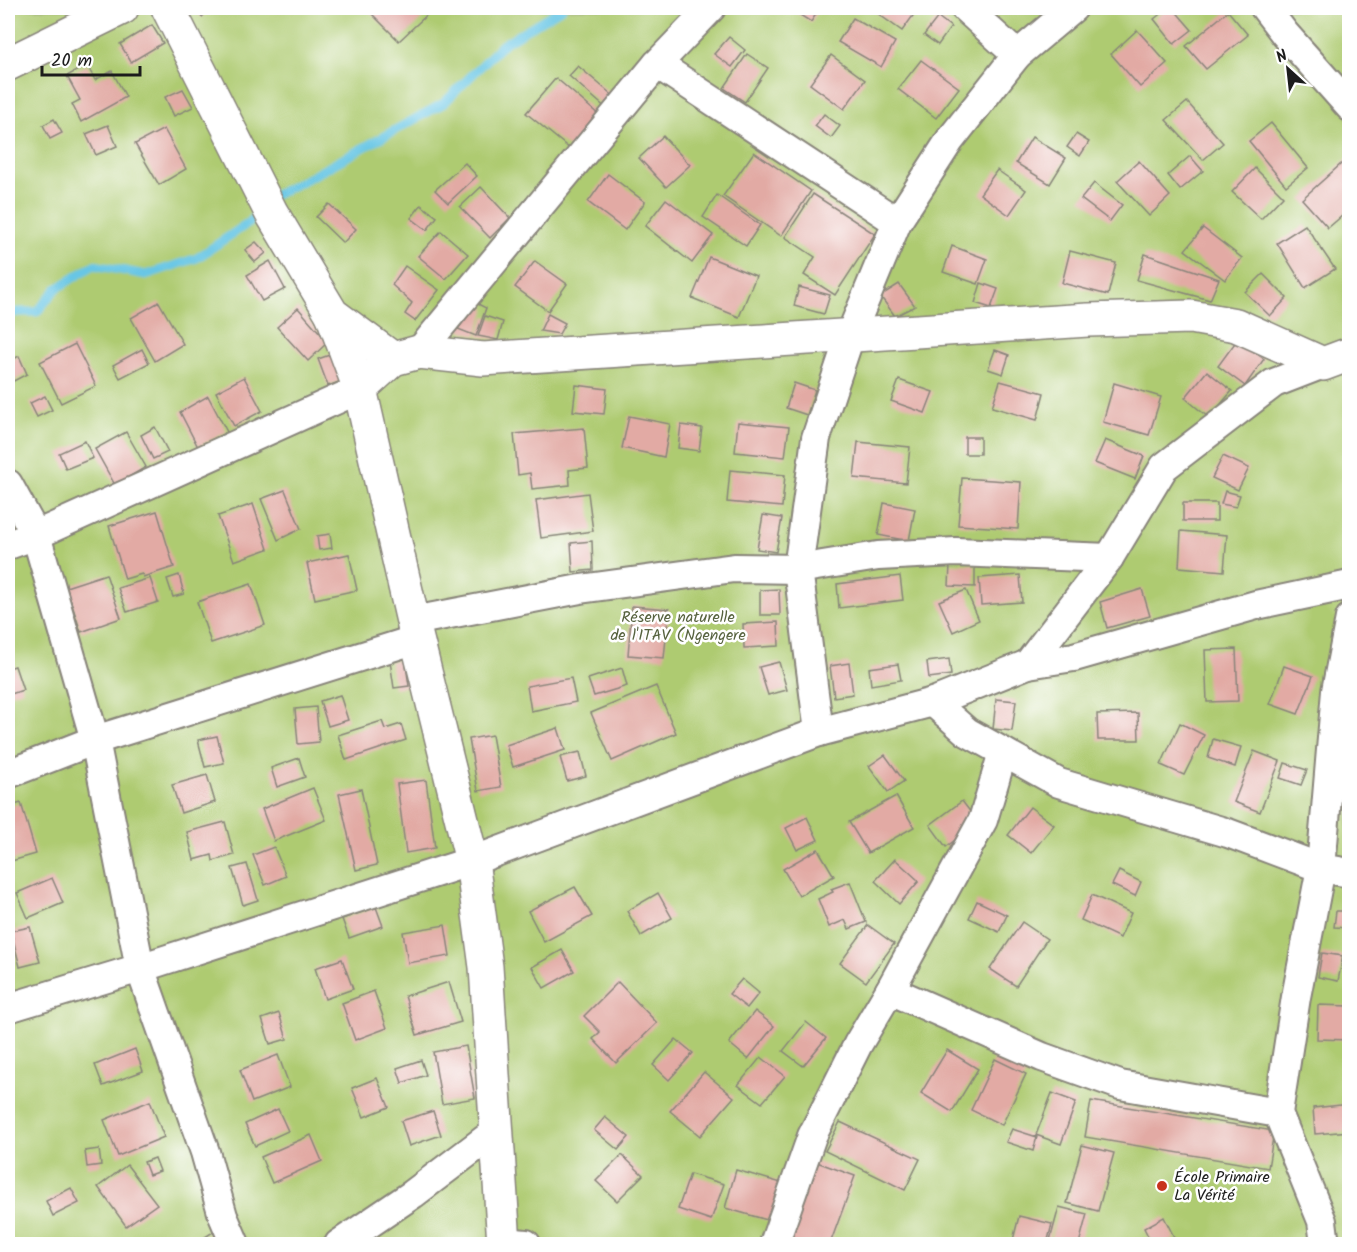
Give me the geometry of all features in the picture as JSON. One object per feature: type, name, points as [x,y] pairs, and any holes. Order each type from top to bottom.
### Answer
[{"type":"street","points":[[8,62],[122,8]]},
{"type":"street","points":[[168,8],[271,212],[332,314],[360,389],[415,630],[472,861],[486,967],[495,1132],[511,1244]]},
{"type":"street","points":[[8,544],[36,535],[360,389],[406,355],[657,64],[711,8]]},
{"type":"street","points":[[965,8],[1017,55]]},
{"type":"street","points":[[819,732],[798,569],[816,438],[850,336],[897,222],[950,140],[1017,55],[1073,8]]},
{"type":"street","points":[[1265,8],[1350,107]]},
{"type":"street","points":[[657,64],[897,222]]},
{"type":"street","points":[[332,314],[406,355],[483,359],[1088,320],[1191,317],[1236,325],[1336,359]]},
{"type":"street","points":[[1028,664],[1109,558],[1164,467],[1274,383],[1336,359]]},
{"type":"street","points":[[8,484],[36,535],[95,740],[140,968],[204,1152],[223,1216],[235,1245]]},
{"type":"street","points":[[8,774],[95,740],[415,630],[580,589],[734,568],[798,569],[878,556],[956,552],[1109,558]]},
{"type":"street","points":[[8,1008],[472,861],[819,732],[933,702],[1028,664],[1074,657],[1256,605],[1350,585]]},
{"type":"street","points":[[1325,1245],[1322,1221],[1278,1113],[1296,997],[1321,868],[1336,691],[1350,618]]},
{"type":"street","points":[[933,702],[967,732],[1059,783],[1228,833],[1321,868],[1350,873]]},
{"type":"street","points":[[774,1245],[812,1136],[858,1044],[983,820],[1003,752]]},
{"type":"street","points":[[890,990],[1042,1057],[1120,1085],[1278,1113]]},
{"type":"street","points":[[339,1245],[413,1194],[495,1132]]},
{"type":"green space","name":"Réserve naturelle de l'ITAV (Ngengere","points":[[8,8],[1349,8],[1349,1244],[8,1244]]},
{"type":"building","points":[[191,8],[211,8],[202,17]]},
{"type":"building","points":[[366,8],[434,8],[399,41]]},
{"type":"building","points":[[789,8],[820,8],[811,22]]},
{"type":"building","points":[[870,8],[915,8],[918,9],[902,31]]},
{"type":"building","points":[[1168,8],[1173,8],[1192,30],[1174,44],[1154,19]]},
{"type":"building","points":[[1228,11],[1248,35],[1206,69],[1186,46]]},
{"type":"building","points":[[938,17],[951,27],[938,45],[924,35]]},
{"type":"building","points":[[853,18],[895,42],[881,67],[838,42]]},
{"type":"building","points":[[152,25],[163,43],[131,62],[120,44]]},
{"type":"building","points":[[1137,30],[1167,63],[1140,87],[1111,54]]},
{"type":"building","points":[[729,37],[745,50],[732,67],[714,54]]},
{"type":"building","points":[[747,54],[768,68],[745,102],[724,88]]},
{"type":"building","points":[[831,55],[865,80],[844,109],[810,84]]},
{"type":"building","points":[[921,60],[959,88],[936,118],[898,89]]},
{"type":"building","points":[[87,65],[95,80],[112,71],[126,97],[81,122],[72,104],[80,100],[67,76]]},
{"type":"building","points":[[578,66],[617,99],[608,110],[569,76]]},
{"type":"building","points":[[556,78],[599,115],[570,149],[526,113]]},
{"type":"building","points":[[183,89],[193,107],[174,116],[165,97]]},
{"type":"building","points":[[1187,102],[1223,143],[1203,160],[1166,120]]},
{"type":"building","points":[[824,114],[840,126],[831,138],[815,126]]},
{"type":"building","points":[[54,119],[62,133],[50,139],[43,125]]},
{"type":"building","points":[[1271,123],[1308,168],[1286,186],[1249,141]]},
{"type":"building","points":[[108,125],[117,146],[96,155],[86,134]]},
{"type":"building","points":[[164,129],[186,169],[159,185],[135,144]]},
{"type":"building","points":[[1076,134],[1089,142],[1080,156],[1067,147]]},
{"type":"building","points":[[663,136],[690,165],[666,187],[639,158]]},
{"type":"building","points":[[1032,137],[1066,158],[1050,184],[1016,163]]},
{"type":"building","points":[[754,152],[811,191],[781,236],[723,196]]},
{"type":"building","points":[[1190,156],[1203,171],[1180,190],[1168,175]]},
{"type":"building","points":[[1350,156],[1350,209],[1328,228],[1302,199]]},
{"type":"building","points":[[1139,161],[1170,196],[1149,216],[1117,181]]},
{"type":"building","points":[[465,163],[477,176],[448,203],[435,190]]},
{"type":"building","points":[[1255,168],[1283,196],[1261,219],[1232,192]]},
{"type":"building","points":[[997,170],[1026,190],[1009,215],[980,194]]},
{"type":"building","points":[[608,174],[645,202],[625,230],[588,202]]},
{"type":"building","points":[[1094,183],[1122,205],[1110,221],[1081,199]]},
{"type":"building","points":[[481,187],[510,218],[490,238],[460,207]]},
{"type":"building","points":[[813,194],[875,234],[835,295],[804,275],[815,257],[785,237]]},
{"type":"building","points":[[717,195],[760,225],[746,246],[703,217]]},
{"type":"building","points":[[666,199],[713,235],[692,263],[645,226]]},
{"type":"building","points":[[329,204],[356,229],[343,243],[316,217]]},
{"type":"building","points":[[421,205],[437,217],[427,230],[411,218]]},
{"type":"building","points":[[1305,225],[1335,269],[1305,288],[1277,243]]},
{"type":"building","points":[[1203,228],[1242,258],[1225,280],[1185,250]]},
{"type":"building","points":[[441,231],[468,254],[446,279],[418,256]]},
{"type":"building","points":[[256,242],[266,253],[255,262],[245,250]]},
{"type":"building","points":[[952,246],[987,259],[978,284],[943,272]]},
{"type":"building","points":[[1070,251],[1116,263],[1108,295],[1062,283]]},
{"type":"building","points":[[1145,254],[1219,279],[1210,300],[1137,280]]},
{"type":"building","points":[[709,257],[756,276],[739,317],[692,298]]},
{"type":"building","points":[[270,261],[285,289],[262,301],[247,275]]},
{"type":"building","points":[[535,261],[567,284],[548,311],[515,287]]},
{"type":"building","points":[[405,266],[439,290],[415,321],[405,314],[412,303],[392,285]]},
{"type":"building","points":[[1263,274],[1287,298],[1270,316],[1245,292]]},
{"type":"building","points":[[981,283],[998,289],[991,308],[975,303]]},
{"type":"building","points":[[899,284],[915,306],[895,316],[880,296]]},
{"type":"building","points":[[799,287],[830,295],[824,314],[794,306]]},
{"type":"building","points":[[159,302],[183,344],[155,361],[131,318]]},
{"type":"building","points":[[476,303],[486,308],[476,336],[458,329]]},
{"type":"building","points":[[298,308],[328,342],[308,361],[277,327]]},
{"type":"building","points":[[548,314],[565,323],[559,334],[540,331]]},
{"type":"building","points":[[485,316],[503,322],[498,340],[478,336]]},
{"type":"building","points":[[1237,340],[1264,359],[1245,386],[1218,366]]},
{"type":"building","points":[[75,344],[96,386],[61,403],[40,362]]},
{"type":"building","points":[[142,349],[149,363],[120,378],[113,365]]},
{"type":"building","points":[[995,350],[1009,355],[1003,374],[988,369]]},
{"type":"building","points":[[341,351],[350,378],[328,386],[318,359]]},
{"type":"building","points":[[19,356],[27,374],[8,384],[8,362]]},
{"type":"building","points":[[1207,371],[1232,391],[1209,418],[1185,398]]},
{"type":"building","points":[[244,377],[262,411],[234,426],[216,392]]},
{"type":"building","points":[[899,380],[933,392],[925,413],[891,401]]},
{"type":"building","points":[[1000,381],[1044,393],[1037,420],[992,407]]},
{"type":"building","points":[[794,383],[815,390],[807,415],[786,408]]},
{"type":"building","points":[[1114,383],[1161,397],[1149,435],[1103,422]]},
{"type":"building","points":[[576,385],[607,389],[604,414],[573,411]]},
{"type":"building","points":[[45,396],[52,410],[37,417],[30,403]]},
{"type":"building","points":[[208,396],[227,432],[198,447],[180,412]]},
{"type":"building","points":[[629,416],[670,424],[664,457],[622,448]]},
{"type":"building","points":[[738,422],[789,427],[785,457],[735,452]]},
{"type":"building","points":[[681,425],[702,428],[699,451],[678,448]]},
{"type":"building","points":[[155,427],[168,452],[153,459],[141,435]]},
{"type":"building","points":[[584,428],[588,468],[569,470],[570,485],[532,489],[530,473],[518,475],[514,434]]},
{"type":"building","points":[[126,432],[146,467],[115,485],[95,449]]},
{"type":"building","points":[[965,437],[980,437],[980,454],[965,454]]},
{"type":"building","points":[[1105,440],[1144,456],[1135,479],[1095,463]]},
{"type":"building","points":[[85,441],[93,458],[66,469],[59,453]]},
{"type":"building","points":[[858,442],[910,447],[906,483],[854,478]]},
{"type":"building","points":[[1223,456],[1249,468],[1238,490],[1212,478]]},
{"type":"building","points":[[730,470],[785,475],[782,507],[727,502]]},
{"type":"building","points":[[962,478],[1021,482],[1018,529],[958,525]]},
{"type":"building","points":[[285,490],[301,529],[278,540],[261,499]]},
{"type":"building","points":[[1225,491],[1240,495],[1236,507],[1221,504]]},
{"type":"building","points":[[588,493],[593,531],[541,538],[536,500]]},
{"type":"building","points":[[884,503],[915,509],[909,541],[878,535]]},
{"type":"building","points":[[1183,503],[1217,503],[1217,521],[1183,521]]},
{"type":"building","points":[[253,504],[268,549],[234,561],[218,516]]},
{"type":"building","points":[[157,511],[174,567],[143,577],[142,574],[125,579],[109,526]]},
{"type":"building","points":[[763,515],[782,518],[776,552],[757,549]]},
{"type":"building","points":[[1181,531],[1227,535],[1224,571],[1179,567]]},
{"type":"building","points":[[330,534],[332,548],[319,550],[317,536]]},
{"type":"building","points":[[592,541],[593,570],[573,572],[571,543]]},
{"type":"building","points":[[349,554],[357,590],[315,599],[307,563]]},
{"type":"building","points":[[950,564],[975,564],[975,587],[949,586]]},
{"type":"building","points":[[106,574],[121,618],[81,632],[66,587]]},
{"type":"building","points":[[179,575],[184,594],[173,597],[167,579]]},
{"type":"building","points":[[1020,575],[1022,602],[981,605],[979,578]]},
{"type":"building","points":[[900,576],[903,600],[839,608],[837,584]]},
{"type":"building","points":[[150,578],[158,602],[127,612],[118,588]]},
{"type":"building","points":[[251,584],[265,625],[211,643],[197,602]]},
{"type":"building","points":[[779,589],[780,615],[760,615],[760,590]]},
{"type":"building","points":[[1142,589],[1150,616],[1107,628],[1100,602]]},
{"type":"building","points":[[966,590],[979,620],[953,632],[939,601]]},
{"type":"building","points":[[632,606],[669,609],[664,658],[628,655]]},
{"type":"building","points":[[778,622],[779,646],[744,648],[743,624]]},
{"type":"building","points":[[1236,649],[1238,701],[1207,702],[1205,650]]},
{"type":"building","points":[[405,659],[409,686],[394,688],[390,661]]},
{"type":"building","points":[[949,659],[951,675],[929,678],[927,662]]},
{"type":"building","points":[[779,662],[787,690],[768,695],[759,667]]},
{"type":"building","points":[[849,663],[853,694],[834,697],[830,666]]},
{"type":"building","points":[[898,664],[901,680],[871,685],[869,668]]},
{"type":"building","points":[[15,666],[23,690],[8,695],[8,668]]},
{"type":"building","points":[[1284,666],[1313,676],[1298,714],[1270,704]]},
{"type":"building","points":[[622,668],[627,686],[594,696],[588,679]]},
{"type":"building","points":[[571,678],[576,702],[531,711],[527,686]]},
{"type":"building","points":[[656,686],[676,733],[612,761],[591,713]]},
{"type":"building","points":[[340,695],[348,720],[328,726],[320,701]]},
{"type":"building","points":[[996,699],[1016,701],[1012,731],[993,729]]},
{"type":"building","points":[[316,707],[319,742],[298,744],[295,709]]},
{"type":"building","points":[[1138,713],[1139,740],[1098,740],[1097,714]]},
{"type":"building","points":[[382,721],[385,729],[401,724],[406,740],[346,760],[338,735]]},
{"type":"building","points":[[1180,723],[1204,735],[1184,775],[1161,765]]},
{"type":"building","points":[[558,728],[565,750],[513,767],[506,745]]},
{"type":"building","points":[[492,735],[501,787],[478,791],[469,739]]},
{"type":"building","points":[[217,736],[224,763],[205,767],[198,740]]},
{"type":"building","points":[[1213,739],[1241,747],[1235,767],[1208,758]]},
{"type":"building","points":[[1254,751],[1280,761],[1260,812],[1234,802]]},
{"type":"building","points":[[580,752],[586,776],[567,781],[560,757]]},
{"type":"building","points":[[885,755],[904,781],[888,792],[869,766]]},
{"type":"building","points":[[299,758],[305,777],[277,787],[271,768]]},
{"type":"building","points":[[1285,763],[1307,770],[1301,785],[1280,778]]},
{"type":"building","points":[[207,775],[215,802],[181,813],[172,785]]},
{"type":"building","points":[[426,780],[435,848],[406,853],[397,784]]},
{"type":"building","points":[[313,788],[326,820],[274,841],[262,809]]},
{"type":"building","points":[[361,789],[377,865],[356,870],[339,794]]},
{"type":"building","points":[[896,796],[914,827],[868,853],[849,822]]},
{"type":"building","points":[[962,801],[978,822],[946,847],[930,825]]},
{"type":"building","points":[[21,803],[36,854],[8,862],[8,807]]},
{"type":"building","points":[[1030,807],[1054,825],[1031,853],[1008,835]]},
{"type":"building","points":[[807,817],[818,840],[797,850],[786,828]]},
{"type":"building","points":[[225,822],[234,855],[213,861],[212,855],[194,860],[187,832]]},
{"type":"building","points":[[274,847],[286,876],[265,885],[253,855]]},
{"type":"building","points":[[818,849],[834,876],[799,896],[783,869]]},
{"type":"building","points":[[895,859],[919,881],[899,904],[875,881]]},
{"type":"building","points":[[247,864],[258,900],[243,905],[232,868]]},
{"type":"building","points":[[1119,871],[1141,882],[1135,896],[1112,885]]},
{"type":"building","points":[[52,878],[63,903],[28,918],[17,893]]},
{"type":"building","points":[[850,882],[866,922],[849,929],[845,920],[829,927],[818,899],[833,892],[831,889]]},
{"type":"building","points":[[575,887],[592,916],[544,942],[528,911]]},
{"type":"building","points":[[658,893],[672,918],[641,936],[627,911]]},
{"type":"building","points":[[1092,895],[1131,913],[1120,938],[1081,920]]},
{"type":"building","points":[[977,901],[1007,915],[999,932],[969,918]]},
{"type":"building","points":[[376,907],[383,926],[349,938],[342,919]]},
{"type":"building","points":[[1336,911],[1350,911],[1350,928],[1334,927]]},
{"type":"building","points":[[1022,922],[1047,939],[1016,986],[990,969]]},
{"type":"building","points":[[445,925],[450,956],[408,963],[403,932]]},
{"type":"building","points":[[868,925],[894,944],[866,982],[840,963]]},
{"type":"building","points":[[30,927],[40,962],[20,967],[11,931]]},
{"type":"building","points":[[562,950],[574,971],[544,988],[532,967]]},
{"type":"building","points":[[1322,953],[1343,956],[1338,981],[1318,977]]},
{"type":"building","points":[[342,959],[353,989],[325,999],[315,968]]},
{"type":"building","points":[[742,979],[759,993],[747,1008],[729,994]]},
{"type":"building","points":[[449,982],[461,1022],[417,1035],[405,996]]},
{"type":"building","points":[[618,982],[657,1023],[616,1063],[593,1039],[600,1032],[584,1016]]},
{"type":"building","points":[[374,991],[387,1028],[355,1040],[342,1003]]},
{"type":"building","points":[[1318,1005],[1350,1006],[1350,1040],[1317,1039]]},
{"type":"building","points":[[755,1011],[774,1026],[748,1059],[729,1043]]},
{"type":"building","points":[[279,1013],[287,1039],[270,1044],[262,1019]]},
{"type":"building","points":[[806,1022],[826,1038],[803,1066],[783,1051]]},
{"type":"building","points":[[676,1039],[693,1053],[669,1080],[653,1065]]},
{"type":"building","points":[[466,1046],[475,1098],[442,1104],[433,1052]]},
{"type":"building","points":[[135,1049],[143,1071],[103,1086],[95,1065]]},
{"type":"building","points":[[947,1050],[978,1069],[952,1112],[921,1093]]},
{"type":"building","points":[[278,1055],[290,1087],[252,1102],[240,1070]]},
{"type":"building","points":[[761,1057],[785,1076],[762,1103],[738,1085]]},
{"type":"building","points":[[995,1059],[1026,1074],[1002,1125],[971,1110]]},
{"type":"building","points":[[421,1060],[426,1075],[402,1083],[397,1068]]},
{"type":"building","points":[[704,1072],[734,1097],[700,1136],[670,1111]]},
{"type":"building","points":[[377,1078],[389,1107],[364,1117],[352,1088]]},
{"type":"building","points":[[1052,1093],[1076,1102],[1061,1144],[1036,1135]]},
{"type":"building","points":[[150,1101],[164,1137],[118,1156],[104,1120]]},
{"type":"building","points":[[1091,1101],[1274,1131],[1268,1168],[1085,1137]]},
{"type":"building","points":[[1350,1104],[1350,1131],[1315,1134],[1313,1108]]},
{"type":"building","points":[[278,1109],[288,1131],[255,1146],[245,1124]]},
{"type":"building","points":[[433,1111],[441,1135],[409,1146],[401,1121]]},
{"type":"building","points":[[605,1117],[629,1137],[618,1150],[594,1130]]},
{"type":"building","points":[[840,1122],[920,1159],[905,1190],[825,1151]]},
{"type":"building","points":[[1012,1129],[1037,1137],[1033,1151],[1006,1142]]},
{"type":"building","points":[[311,1135],[322,1161],[272,1183],[261,1157]]},
{"type":"building","points":[[1082,1145],[1114,1153],[1098,1211],[1067,1203]]},
{"type":"building","points":[[99,1149],[101,1165],[87,1167],[85,1151]]},
{"type":"building","points":[[622,1155],[643,1175],[617,1201],[596,1181]]},
{"type":"building","points":[[155,1158],[160,1171],[149,1175],[144,1162]]},
{"type":"building","points":[[814,1161],[855,1176],[830,1244],[783,1244]]},
{"type":"building","points":[[127,1165],[157,1204],[126,1226],[98,1187]]},
{"type":"building","points":[[736,1170],[785,1184],[774,1222],[725,1208]]},
{"type":"building","points":[[690,1174],[724,1184],[711,1220],[678,1209]]},
{"type":"building","points":[[71,1188],[79,1203],[53,1216],[46,1201]]},
{"type":"building","points":[[1059,1207],[1087,1214],[1079,1244],[1049,1244]]},
{"type":"building","points":[[1019,1216],[1052,1224],[1047,1244],[1012,1244]]},
{"type":"building","points":[[1164,1217],[1175,1239],[1165,1244],[1152,1244],[1144,1228]]},
{"type":"building","points":[[213,1232],[222,1244],[194,1244]]},
{"type":"waterway","points":[[8,316],[17,312],[37,312],[56,289],[94,265],[146,275],[197,258],[250,222],[271,197],[444,103],[503,44],[562,8]]},
{"type":"place","name":"École Primaire La Vérité","points":[[1162,1186]]}]
